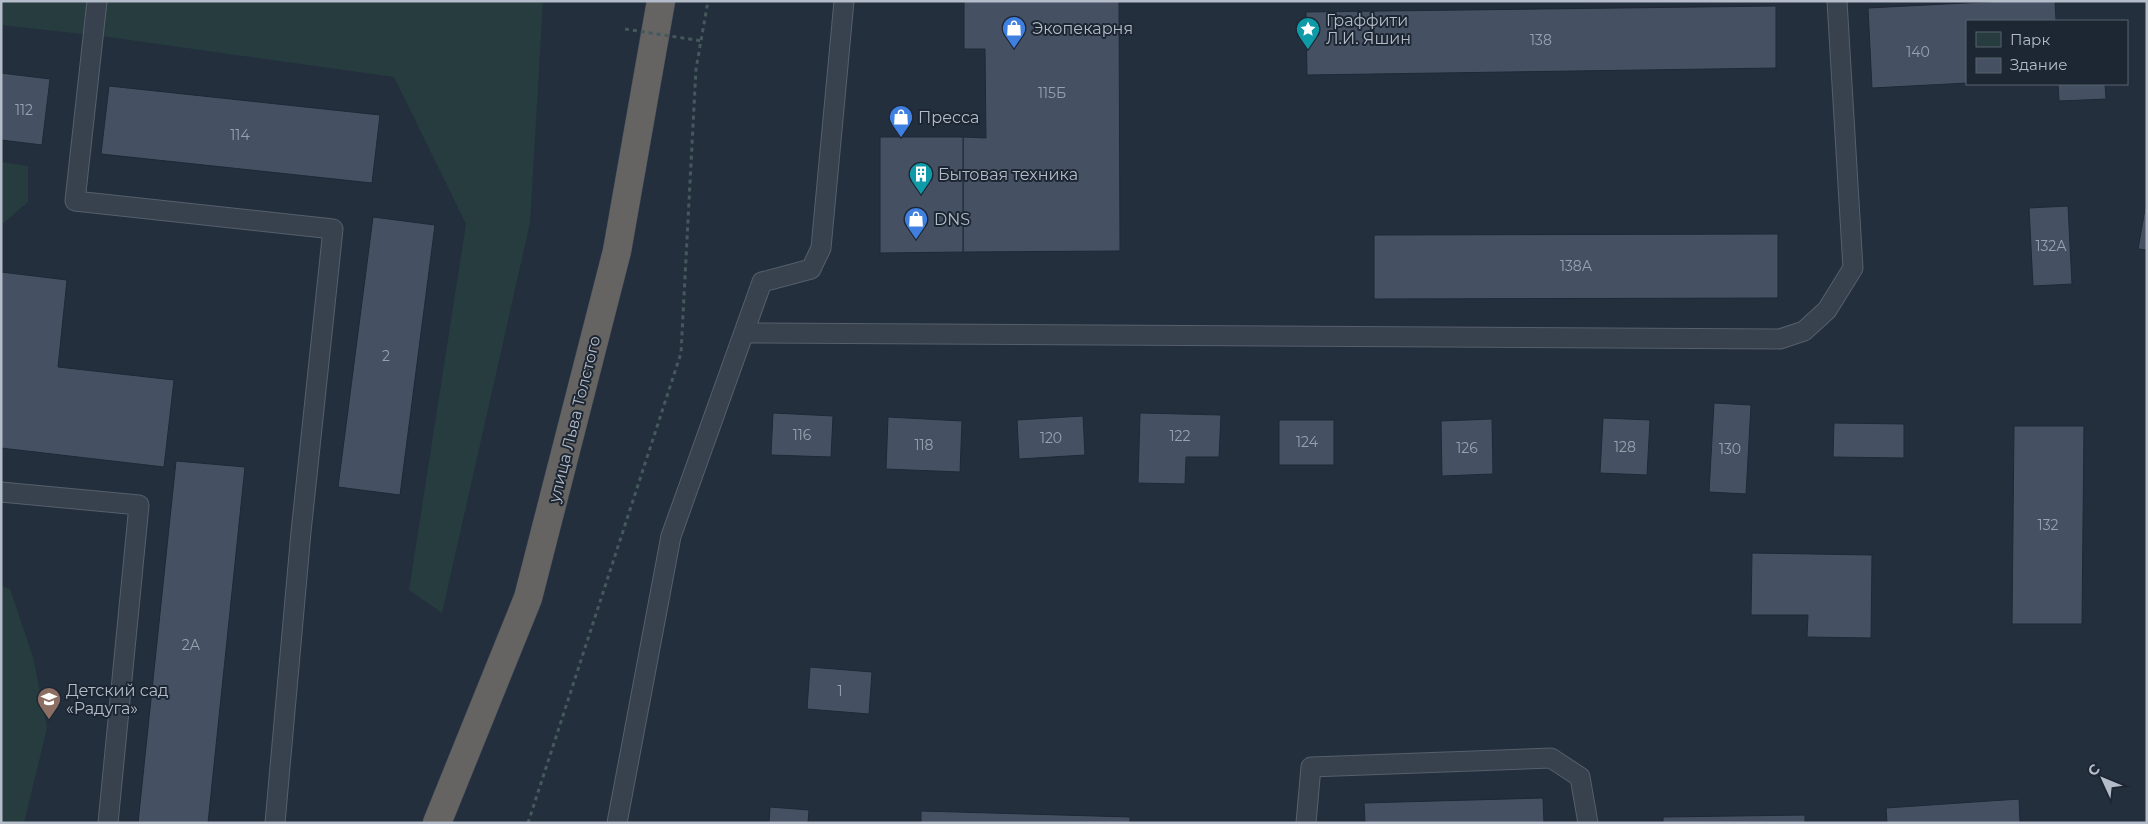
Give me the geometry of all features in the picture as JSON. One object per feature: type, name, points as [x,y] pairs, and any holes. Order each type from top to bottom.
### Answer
[{"type":"highway","name":"улица Льва Толстого","points":[[437,823],[528,598],[617,251],[661,1]]},
{"type":"lane","points":[[97,1],[75,201],[333,229],[301,532],[274,823]]},
{"type":"lane","points":[[618,823],[671,536],[762,282],[811,269],[822,248],[844,1]]},
{"type":"lane","points":[[744,333],[1780,339],[1804,331],[1827,310],[1853,268],[1837,1]]},
{"type":"lane","points":[[1,492],[139,505],[108,823]]},
{"type":"lane","points":[[1306,823],[1311,767],[1551,758],[1580,777],[1588,823]]},
{"type":"path","points":[[528,823],[681,353],[696,69],[708,1]]},
{"type":"path","points":[[626,29],[702,41]]},
{"type":"green space","points":[[1,1],[543,1],[530,223],[442,613],[409,590],[466,224],[394,77],[101,36],[1,25]]},
{"type":"green space","points":[[1,162],[28,166],[28,202],[1,225]]},
{"type":"green space","points":[[1,586],[10,589],[33,657],[47,728],[24,823],[1,823]]},
{"type":"building","points":[[964,1],[1119,1],[1120,251],[963,252],[963,137],[986,138],[985,49],[964,49]]},
{"type":"building","points":[[2005,1],[2055,1],[2056,20],[1966,20],[1966,83],[1872,88],[1868,8]]},
{"type":"building","points":[[1776,6],[1776,68],[1307,75],[1306,12]]},
{"type":"building","points":[[1,73],[50,79],[42,145],[1,140]]},
{"type":"building","points":[[2058,85],[2105,85],[2106,99],[2059,101]]},
{"type":"building","points":[[109,86],[380,115],[372,183],[101,154]]},
{"type":"building","name":"Бытовая техника","points":[[880,137],[963,137],[963,252],[880,253]]},
{"type":"building","points":[[2147,198],[2147,250],[2138,249]]},
{"type":"building","points":[[2068,206],[2072,284],[2033,286],[2029,208]]},
{"type":"building","points":[[373,217],[435,225],[400,495],[338,487]]},
{"type":"building","points":[[1778,234],[1778,298],[1374,299],[1374,235]]},
{"type":"building","points":[[1,272],[67,280],[58,367],[174,380],[164,467],[1,448]]},
{"type":"building","points":[[1714,403],[1751,405],[1746,494],[1709,492]]},
{"type":"building","points":[[773,413],[833,416],[831,457],[771,455]]},
{"type":"building","points":[[1140,413],[1221,415],[1219,457],[1186,457],[1185,484],[1138,483]]},
{"type":"building","points":[[1083,416],[1085,455],[1019,459],[1017,420]]},
{"type":"building","points":[[888,417],[962,421],[960,472],[886,469]]},
{"type":"building","points":[[1603,418],[1650,420],[1647,475],[1600,473]]},
{"type":"building","points":[[1492,419],[1493,474],[1442,476],[1441,421]]},
{"type":"building","points":[[1279,420],[1334,420],[1334,465],[1279,465]]},
{"type":"building","points":[[1834,423],[1904,424],[1904,458],[1833,457]]},
{"type":"building","points":[[2014,426],[2084,426],[2082,624],[2012,624]]},
{"type":"building","points":[[176,461],[245,467],[208,823],[138,823]]},
{"type":"building","points":[[1752,553],[1872,555],[1871,638],[1807,637],[1808,615],[1751,615]]},
{"type":"building","points":[[810,667],[872,672],[869,714],[807,709]]},
{"type":"building","points":[[1543,798],[1544,823],[1365,823],[1364,803]]},
{"type":"building","points":[[2019,799],[2020,823],[1887,823],[1886,808]]},
{"type":"building","points":[[770,807],[809,810],[808,823],[769,823]]},
{"type":"building","points":[[921,811],[1130,817],[1130,823],[921,823]]},
{"type":"building","points":[[1805,815],[1805,823],[1663,823],[1663,817]]},
{"type":"place","name":"Экопекарня","points":[[1014,49]]},
{"type":"place","name":"Граффити Л.И. Яшин","points":[[1308,50]]},
{"type":"place","name":"Пресса","points":[[901,138]]},
{"type":"place","name":"Бытовая техника","points":[[921,195]]},
{"type":"place","name":"DNS","points":[[916,240]]},
{"type":"place","name":"Детский сад «Радуга»","points":[[49,720]]}]
